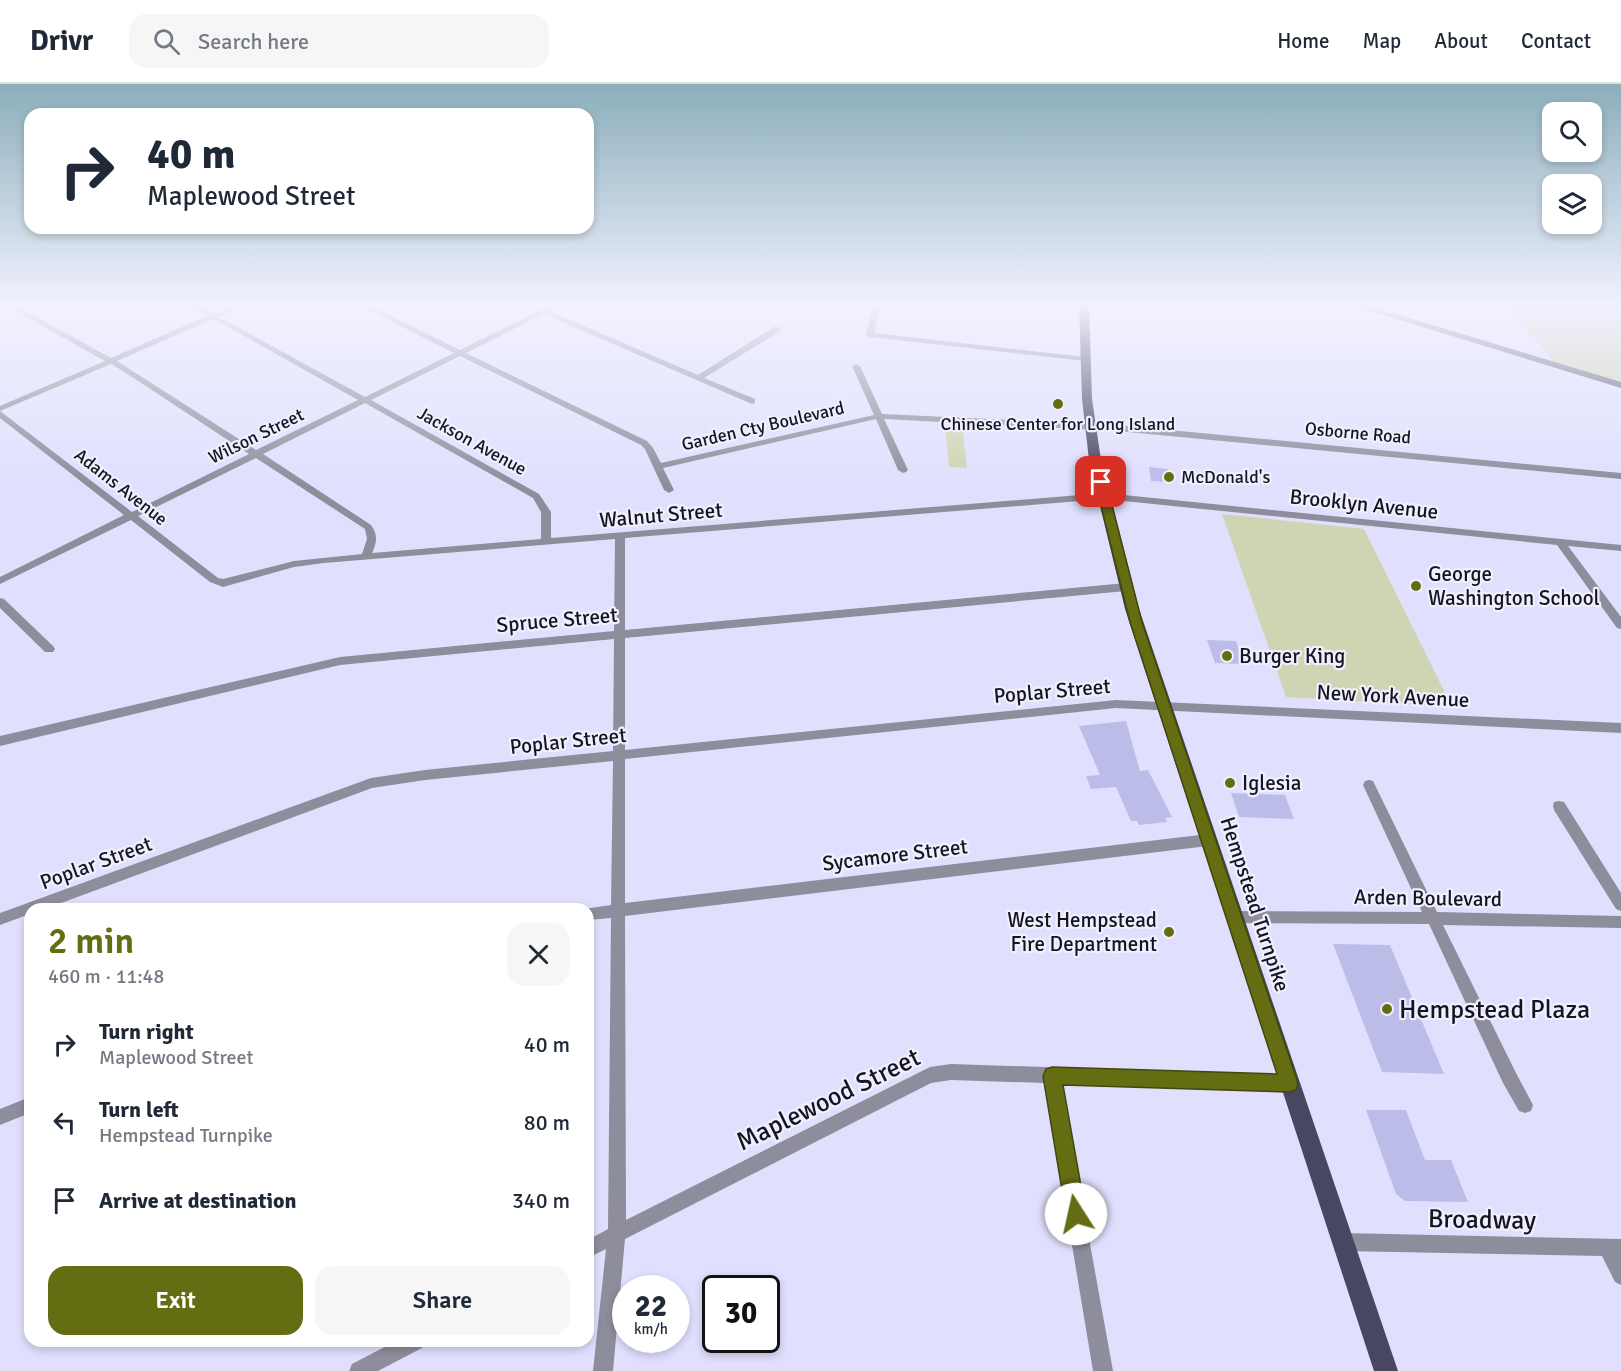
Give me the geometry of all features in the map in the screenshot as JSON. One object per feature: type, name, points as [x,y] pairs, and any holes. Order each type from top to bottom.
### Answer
[{"type":"main road","name":"Hempstead Turnpike","points":[[1085,364],[1095,460],[1126,587],[1163,706],[1386,1371]]},
{"type":"street","points":[[0,409],[104,364]]},
{"type":"street","points":[[116,364],[369,527],[372,539],[365,557]]},
{"type":"street","name":"Jackson Avenue","points":[[300,364],[536,496],[543,502],[548,513],[545,543]]},
{"type":"street","name":"Wilson Street","points":[[0,581],[438,364]]},
{"type":"street","points":[[483,364],[644,443],[649,448],[669,490]]},
{"type":"street","points":[[666,364],[752,401]]},
{"type":"street","points":[[698,378],[720,364]]},
{"type":"street","points":[[1552,364],[1621,385]]},
{"type":"street","points":[[856,366],[903,470]]},
{"type":"street","name":"Adams Avenue","points":[[0,414],[214,580],[223,583]]},
{"type":"street","name":"Garden Cty Boulevard","points":[[658,466],[879,416],[1091,426]]},
{"type":"street","name":"Osborne Road","points":[[1091,426],[1621,476]]},
{"type":"street","name":"Walnut Street","points":[[223,583],[236,582],[294,564],[1104,496]]},
{"type":"street","name":"Brooklyn Avenue","points":[[1104,496],[1621,548]]},
{"type":"street","points":[[603,1371],[617,1233],[620,537]]},
{"type":"street","points":[[1560,542],[1621,625]]},
{"type":"street","name":"Spruce Street","points":[[0,741],[340,661],[1126,587]]},
{"type":"street","points":[[0,602],[50,649]]},
{"type":"street","name":"Poplar Street","points":[[44,903],[371,783],[1116,704],[1163,706]]},
{"type":"street","name":"New York Avenue","points":[[1163,706],[1234,707],[1621,728]]},
{"type":"street","points":[[1369,785],[1509,1077],[1525,1105]]},
{"type":"street","points":[[1559,806],[1621,905]]},
{"type":"street","name":"Sycamore Street","points":[[594,913],[1208,840]]},
{"type":"street","name":"Poplar Street","points":[[0,919],[24,910]]},
{"type":"street","name":"Arden Boulevard","points":[[1234,917],[1621,922]]},
{"type":"street","name":"Maplewood Street","points":[[594,1246],[930,1076],[951,1072],[1289,1083]]},
{"type":"street","points":[[1052,1076],[1103,1371]]},
{"type":"street","points":[[0,1118],[24,1108]]},
{"type":"street","name":"Broadway","points":[[1342,1242],[1614,1248]]},
{"type":"street","points":[[1614,1248],[1621,1276]]},
{"type":"street","points":[[359,1371],[404,1347]]},
{"type":"green space","points":[[1621,364],[1621,384],[1557,365]]},
{"type":"green space","points":[[945,425],[962,425],[967,468],[949,467]]},
{"type":"green space","points":[[1222,514],[1364,529],[1452,707],[1286,697]]},
{"type":"building","points":[[1149,467],[1168,469],[1169,482],[1151,481]]},
{"type":"building","name":"Burger King","points":[[1207,640],[1236,641],[1244,664],[1215,663]]},
{"type":"building","points":[[1126,721],[1140,771],[1148,770],[1172,817],[1165,818],[1167,822],[1139,825],[1137,821],[1131,821],[1116,787],[1091,789],[1086,776],[1100,775],[1079,726]]},
{"type":"building","points":[[1231,793],[1285,795],[1294,819],[1239,817]]},
{"type":"building","name":"Hempstead Plaza","points":[[1333,944],[1390,945],[1444,1074],[1382,1072]]},
{"type":"building","points":[[1366,1110],[1406,1110],[1425,1160],[1451,1160],[1468,1202],[1405,1201],[1396,1194]]},
{"type":"place","name":"Chinese Center for Long Island","points":[[1058,404]]},
{"type":"place","name":"McDonald's","points":[[1169,477]]},
{"type":"place","name":"George Washington School","points":[[1416,586]]},
{"type":"place","name":"Burger King","points":[[1227,656]]},
{"type":"place","name":"Iglesia","points":[[1230,783]]},
{"type":"place","name":"West Hempstead Fire Department","points":[[1169,932]]},
{"type":"place","name":"Hempstead Plaza","points":[[1387,1009]]},
{"type":"route","points":[[1076,1214],[1052,1076],[1289,1083],[1136,622],[1101,482]]}]
